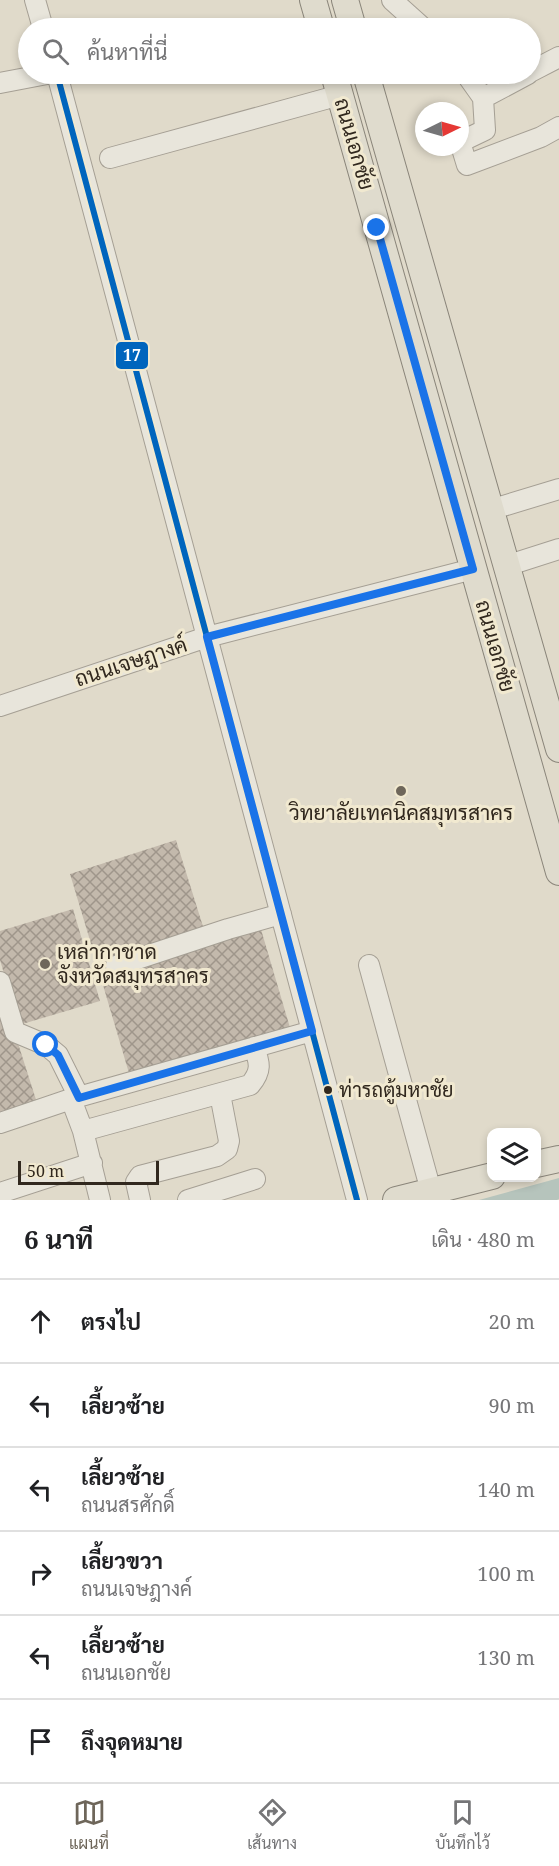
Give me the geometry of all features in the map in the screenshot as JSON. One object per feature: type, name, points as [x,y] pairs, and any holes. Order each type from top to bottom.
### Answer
[{"type":"main road","points":[[313,0],[318,18]]},
{"type":"main road","points":[[345,0],[350,18]]},
{"type":"main road","name":"ถนนเอกชัย","points":[[337,84],[559,872]]},
{"type":"main road","name":"ถนนเอกชัย","points":[[369,84],[559,749]]},
{"type":"main road","points":[[541,1163],[559,1159]]},
{"type":"main road","points":[[396,1200],[487,1177]]},
{"type":"street","points":[[35,0],[40,18]]},
{"type":"street","points":[[392,0],[412,18]]},
{"type":"street","points":[[541,67],[559,57]]},
{"type":"street","points":[[0,83],[18,80]]},
{"type":"street","points":[[60,84],[357,1200]]},
{"type":"street","points":[[110,158],[337,84]]},
{"type":"street","points":[[469,138],[485,130],[483,98],[473,84]]},
{"type":"street","points":[[483,98],[509,84]]},
{"type":"street","points":[[464,156],[467,165],[541,137],[559,127]]},
{"type":"street","points":[[490,510],[559,489]]},
{"type":"street","points":[[506,566],[559,549]]},
{"type":"street","name":"ถนนเจษฎางค์","points":[[0,706],[207,637],[473,569]]},
{"type":"street","points":[[116,966],[280,914]]},
{"type":"street","points":[[369,965],[431,1191]]},
{"type":"street","points":[[0,982],[15,1032],[46,1045],[58,1055],[75,1099],[100,1200]]},
{"type":"street","points":[[0,1123],[75,1099],[312,1031]]},
{"type":"street","points":[[83,1131],[250,1085],[258,1075],[260,1064],[254,1047]]},
{"type":"street","points":[[140,1200],[137,1179],[217,1156],[227,1149],[229,1141],[220,1094]]},
{"type":"street","points":[[0,1193],[92,1163]]},
{"type":"street","points":[[188,1200],[255,1179]]},
{"type":"shaded area","points":[[559,1178],[559,1199],[557,1200],[479,1200]]},
{"type":"building","points":[[176,840],[205,933],[98,967],[70,874]]},
{"type":"building","name":"เหล่ากาชาด จังหวัดสมุทรสาคร","points":[[73,909],[100,1001],[19,1025],[0,960],[0,931]]},
{"type":"building","points":[[260,926],[291,1031],[131,1080],[100,975]]},
{"type":"building","points":[[0,987],[39,1109],[0,1120]]},
{"type":"transit line","name":"17","points":[[60,84],[357,1200]]},
{"type":"place","name":"วิทยาลัยเทคนิคสมุทรสาคร","points":[[401,791]]},
{"type":"place","name":"เหล่ากาชาด จังหวัดสมุทรสาคร","points":[[45,964]]},
{"type":"place","name":"ท่ารถตู้มหาชัย","points":[[328,1090]]},
{"type":"route","points":[[46,1045],[58,1055],[79,1098],[312,1031],[207,637],[473,569],[377,228]]}]
